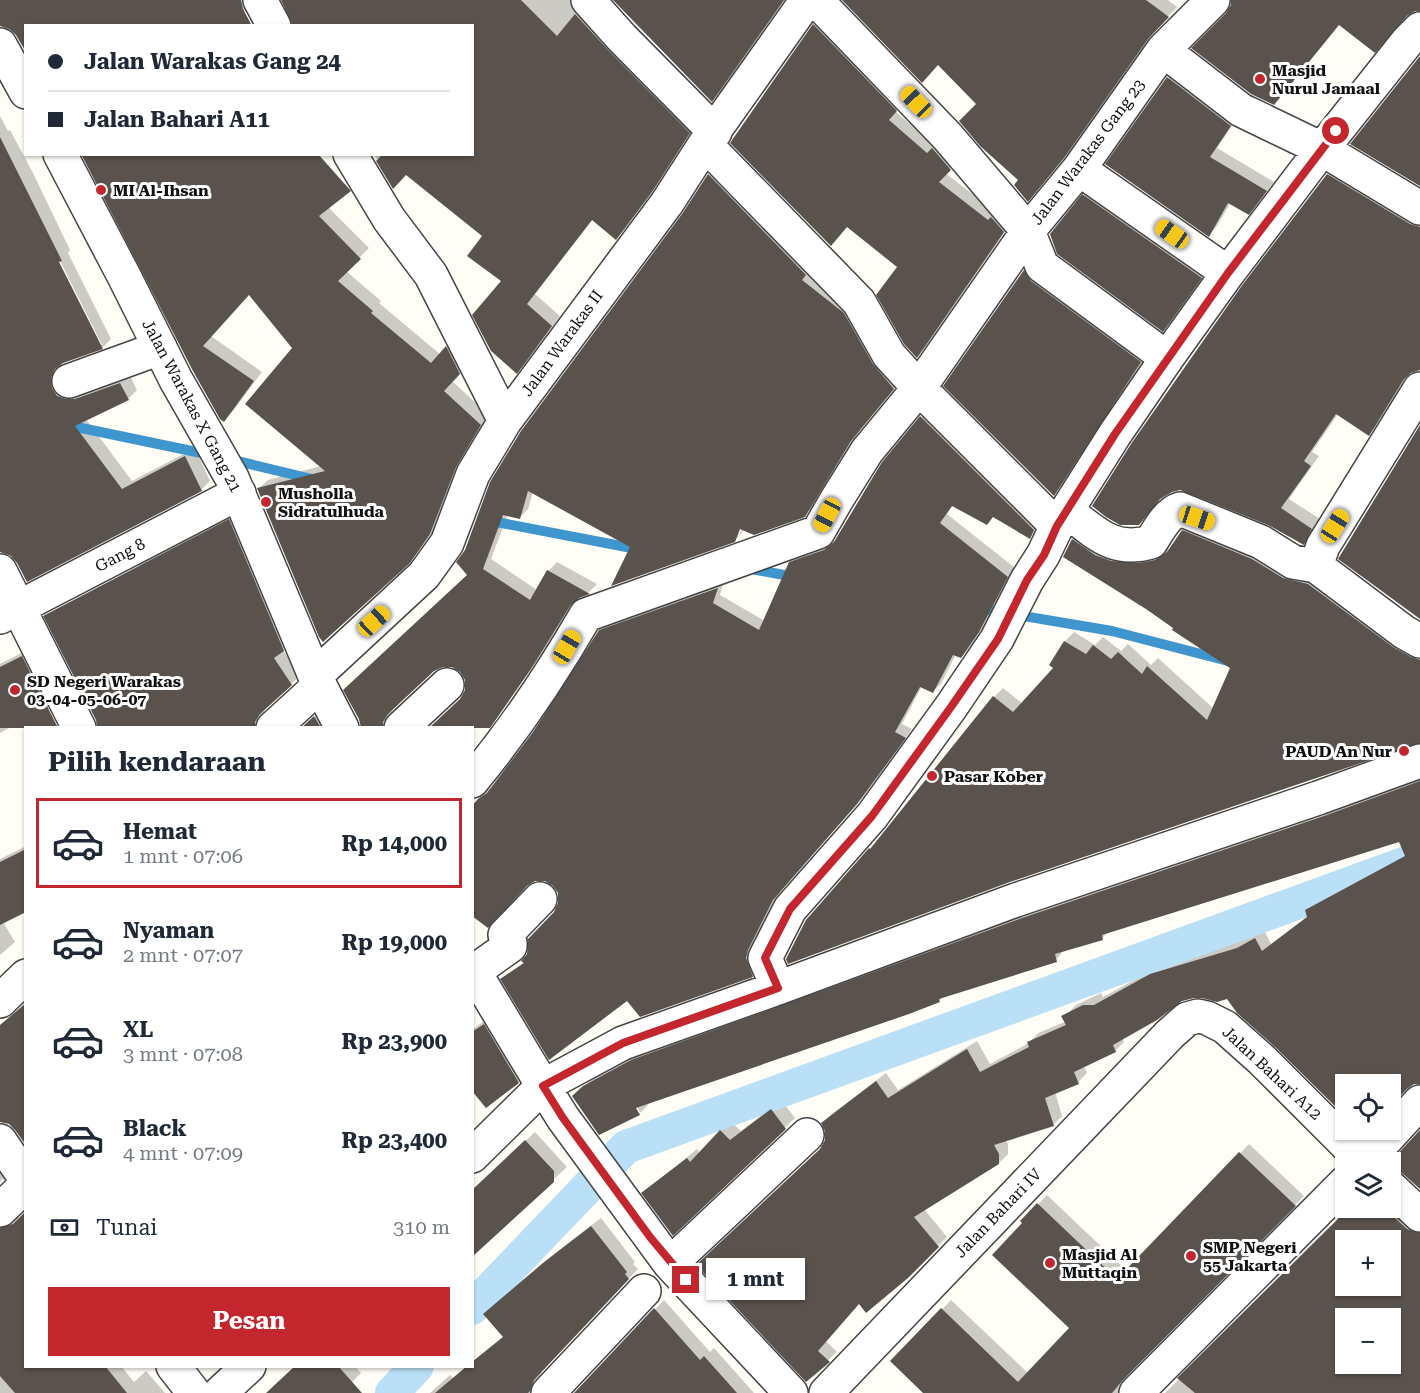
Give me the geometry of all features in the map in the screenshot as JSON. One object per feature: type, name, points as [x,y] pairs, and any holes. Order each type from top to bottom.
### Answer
[{"type":"street","points":[[260,0],[273,24]]},
{"type":"street","points":[[588,0],[859,302],[889,355],[919,387],[1062,519],[1112,543],[1124,545],[1151,542],[1162,524],[1180,509],[1261,542],[1293,562],[1316,566],[1404,632],[1420,641]]},
{"type":"street","name":"Jalan Warakas II","points":[[275,726],[424,575],[447,543],[473,474],[505,421],[667,203],[807,0]]},
{"type":"street","name":"Jalan Warakas Gang 23","points":[[816,0],[947,136],[1028,231],[1079,169],[1162,50],[1213,0]]},
{"type":"street","points":[[778,988],[765,958],[790,909],[872,816],[998,639],[1027,580],[1044,555],[1062,519],[1115,434],[1167,358],[1322,149],[1407,42],[1420,29]]},
{"type":"street","points":[[0,45],[24,88]]},
{"type":"street","points":[[1162,50],[1241,110],[1322,149],[1420,208]]},
{"type":"street","name":"Jalan Warakas X Gang 21","points":[[61,156],[176,380],[225,463],[317,681],[341,726]]},
{"type":"street","points":[[352,156],[389,219],[431,275],[505,421]]},
{"type":"street","points":[[1079,169],[1228,273]]},
{"type":"street","points":[[1028,231],[1042,266],[1167,358]]},
{"type":"street","points":[[474,779],[502,745],[558,663],[586,615],[818,532],[867,451],[919,387],[1028,231]]},
{"type":"street","points":[[69,381],[160,348]]},
{"type":"street","points":[[1316,566],[1323,546],[1420,389]]},
{"type":"street","name":"Gang 8","points":[[9,613],[239,493]]},
{"type":"street","points":[[0,571],[9,613],[78,726]]},
{"type":"street","points":[[403,726],[447,685]]},
{"type":"street","points":[[474,1154],[543,1086],[623,1043],[1016,900],[1318,798],[1420,761]]},
{"type":"street","points":[[540,899],[506,935],[510,946],[474,969],[563,1118],[670,1264],[791,1393]]},
{"type":"street","points":[[0,1001],[24,978]]},
{"type":"street","name":"Jalan Bahari A12","points":[[1170,1034],[1187,1019],[1198,1016],[1208,1018],[1225,1027],[1262,1060],[1355,1152]]},
{"type":"street","name":"Jalan Bahari IV","points":[[826,1393],[1170,1034]]},
{"type":"street","points":[[1374,1152],[1420,1102]]},
{"type":"street","points":[[670,1264],[807,1135]]},
{"type":"street","points":[[0,1141],[24,1176]]},
{"type":"street","points":[[0,1210],[24,1187]]},
{"type":"street","points":[[1136,1393],[1335,1193]]},
{"type":"street","points":[[1401,1197],[1420,1215]]},
{"type":"street","points":[[548,1393],[644,1290]]},
{"type":"street","points":[[175,1368],[194,1393]]},
{"type":"street","points":[[220,1393],[247,1368]]},
{"type":"building","points":[[0,0],[241,0],[251,24],[24,24],[24,49],[16,35],[0,26]]},
{"type":"building","points":[[281,0],[521,0],[557,36],[575,14],[690,133],[652,192],[616,240],[592,220],[527,304],[552,326],[517,374],[491,351],[472,315],[501,281],[467,256],[482,236],[406,175],[393,189],[376,161],[381,156],[474,156],[474,24],[292,24]]},
{"type":"building","points":[[613,0],[784,0],[712,102]]},
{"type":"building","points":[[842,0],[1146,0],[1169,17],[1148,39],[1064,158],[1028,202],[1014,185],[1018,180],[980,146],[959,121],[976,104],[938,65],[922,83]]},
{"type":"building","name":"Masjid Nurul Jamaal","points":[[1231,0],[1420,0],[1420,11],[1407,16],[1375,53],[1339,25],[1274,105],[1251,94],[1191,48],[1226,13]]},
{"type":"building","points":[[813,24],[897,111],[889,120],[927,153],[932,148],[951,170],[939,182],[988,220],[991,217],[1004,232],[917,358],[904,344],[876,295],[897,267],[847,227],[831,246],[730,143]]},
{"type":"building","points":[[1420,56],[1420,186],[1350,144]]},
{"type":"building","points":[[1167,77],[1231,126],[1210,157],[1267,191],[1249,215],[1228,203],[1209,237],[1105,164]]},
{"type":"building","points":[[0,137],[103,349],[63,363],[55,369],[51,378],[52,388],[57,396],[75,399],[120,383],[129,400],[75,426],[122,489],[185,456],[202,491],[27,582],[11,556],[0,552]]},
{"type":"building","points":[[82,156],[320,156],[351,191],[319,216],[361,259],[338,281],[373,311],[371,313],[431,363],[446,346],[460,374],[444,391],[481,425],[456,467],[430,534],[410,563],[323,642],[257,488],[325,471],[245,404],[292,348],[249,295],[203,346],[254,381],[224,422],[220,419]]},
{"type":"building","points":[[708,174],[806,275],[802,280],[844,313],[873,364],[894,389],[851,441],[805,517],[754,535],[740,529],[735,542],[611,586],[630,547],[528,491],[520,519],[503,515],[483,569],[530,600],[547,570],[590,594],[579,598],[570,606],[531,669],[490,728],[431,726],[460,699],[465,690],[465,680],[460,672],[452,667],[443,667],[434,671],[388,714],[383,726],[361,726],[343,690],[467,575],[456,562],[465,550],[490,482],[521,431],[682,214]]},
{"type":"building","points":[[1327,174],[1410,224],[1420,227],[1420,370],[1404,379],[1369,436],[1336,414],[1304,461],[1311,466],[1281,508],[1312,529],[1304,545],[1268,525],[1180,490],[1160,499],[1139,525],[1120,525],[1106,517],[1092,506],[1131,444],[1243,284]]},
{"type":"building","points":[[1082,194],[1202,278],[1163,332],[1057,254],[1050,234]]},
{"type":"building","points":[[1024,270],[1031,281],[1141,362],[1054,496],[943,386]]},
{"type":"building","points":[[920,416],[1034,530],[1030,539],[993,517],[987,525],[952,506],[940,523],[1008,577],[979,632],[961,658],[953,655],[933,693],[920,687],[895,732],[906,738],[857,804],[773,900],[748,950],[746,958],[753,977],[640,1017],[627,1001],[549,1060],[500,979],[524,963],[521,961],[527,954],[528,939],[554,912],[558,903],[558,893],[545,881],[535,881],[527,886],[488,928],[474,918],[474,804],[487,793],[533,732],[599,630],[718,588],[713,603],[759,630],[789,562],[824,550],[834,542],[882,462]]},
{"type":"building","points":[[1420,425],[1420,619],[1338,559]]},
{"type":"building","points":[[229,519],[284,651],[274,658],[292,685],[260,714],[255,726],[97,726],[96,720],[43,616]]},
{"type":"building","points":[[1182,530],[1252,559],[1283,578],[1308,584],[1393,647],[1420,660],[1420,743],[1010,882],[788,964],[786,959],[806,920],[870,849],[993,696],[1013,712],[1053,668],[1049,665],[1064,641],[1086,654],[1093,645],[1111,659],[1118,652],[1142,674],[1147,666],[1207,720],[1230,668],[1172,630],[1173,628],[1146,609],[1063,557],[1072,539],[1095,555],[1111,561],[1138,563],[1155,560],[1167,552]]},
{"type":"building","name":"SD Negeri Warakas 03-04-05-06-07","points":[[22,656],[57,726],[0,728],[0,667]]},
{"type":"building","points":[[314,716],[320,726],[303,726]]},
{"type":"building","points":[[1420,781],[1420,1084],[1414,1084],[1401,1095],[1401,1074],[1335,1074],[1335,1106],[1237,1013],[1227,999],[1217,1002],[1202,998],[1182,1001],[1157,1020],[1113,1045],[1116,1052],[1074,1072],[1079,1084],[1045,1098],[1054,1126],[994,1145],[999,1154],[999,1164],[914,1217],[939,1247],[908,1278],[866,1313],[859,1304],[818,1351],[830,1362],[806,1382],[696,1265],[820,1149],[825,1140],[825,1131],[821,1123],[876,1081],[888,1098],[967,1049],[980,1072],[1029,1047],[1027,1042],[1066,1025],[1061,1016],[1083,1005],[1094,1005],[1150,974],[1237,948],[1255,938],[1262,951],[1307,917],[1305,910],[1405,856],[1399,842],[1102,935],[1103,940],[1055,954],[1057,962],[939,999],[940,1002],[909,1014],[636,1108],[640,1115],[599,1135],[572,1096],[583,1086],[631,1060],[1022,918],[1324,816]]},
{"type":"building","points":[[24,850],[24,913],[0,925],[0,862]]},
{"type":"building","points":[[24,1005],[24,1142],[9,1124],[0,1122],[0,1025]]},
{"type":"building","points":[[484,1024],[519,1083],[486,1108],[474,1093],[474,1031]]},
{"type":"building","points":[[771,1109],[786,1129],[673,1236],[641,1193],[687,1158],[690,1162],[720,1130],[730,1140]]},
{"type":"building","points":[[1420,1130],[1420,1189],[1401,1173],[1399,1152]]},
{"type":"building","points":[[525,1140],[554,1171],[554,1182],[474,1255],[474,1188]]},
{"type":"building","name":"SMP Negeri 55 Jakarta","points":[[1239,1152],[1296,1206],[1112,1393],[923,1393],[890,1361],[941,1308],[1018,1382],[1069,1328],[992,1255],[1037,1203],[1117,1279]]},
{"type":"building","points":[[24,1213],[24,1368],[107,1368],[127,1393],[15,1393],[0,1376],[0,1228],[13,1224]]},
{"type":"building","points":[[1339,1218],[1395,1218],[1407,1229],[1420,1233],[1420,1393],[1195,1393],[1177,1378]]},
{"type":"building","points":[[591,1226],[627,1272],[625,1274],[629,1279],[534,1380],[528,1393],[435,1393],[465,1368],[474,1368],[474,1360],[503,1337],[483,1314]]},
{"type":"building","points":[[654,1308],[700,1360],[704,1356],[737,1393],[574,1393]]},
{"type":"building","points":[[293,1368],[340,1368],[362,1393],[266,1393]]},
{"type":"waterway","points":[[62,424],[211,455]]},
{"type":"waterway","points":[[229,459],[316,480]]},
{"type":"waterway","points":[[486,520],[642,550]]},
{"type":"waterway","points":[[746,568],[795,577]]},
{"type":"waterway","points":[[976,608],[1112,631],[1228,661]]},
{"type":"waterway","points":[[474,1306],[626,1147],[1420,858]]},
{"type":"waterway","points":[[392,1393],[415,1368]]},
{"type":"place","name":"Masjid Nurul Jamaal","points":[[1260,79]]},
{"type":"place","name":"MI Al-Ihsan","points":[[101,190]]},
{"type":"place","name":"Musholla Sidratulhuda","points":[[266,502]]},
{"type":"place","name":"SD Negeri Warakas 03-04-05-06-07","points":[[15,690]]},
{"type":"place","name":"PAUD An Nur","points":[[1404,751]]},
{"type":"place","name":"Pasar Kober","points":[[932,776]]},
{"type":"place","name":"SMP Negeri 55 Jakarta","points":[[1191,1256]]},
{"type":"place","name":"Masjid Al Muttaqin","points":[[1050,1263]]},
{"type":"route","points":[[686,1280],[670,1264],[650,1237],[563,1118],[543,1086],[623,1043],[778,988],[765,958],[790,909],[872,816],[951,707],[998,639],[1027,580],[1044,555],[1057,526],[1115,434],[1228,273],[1336,131]]}]
